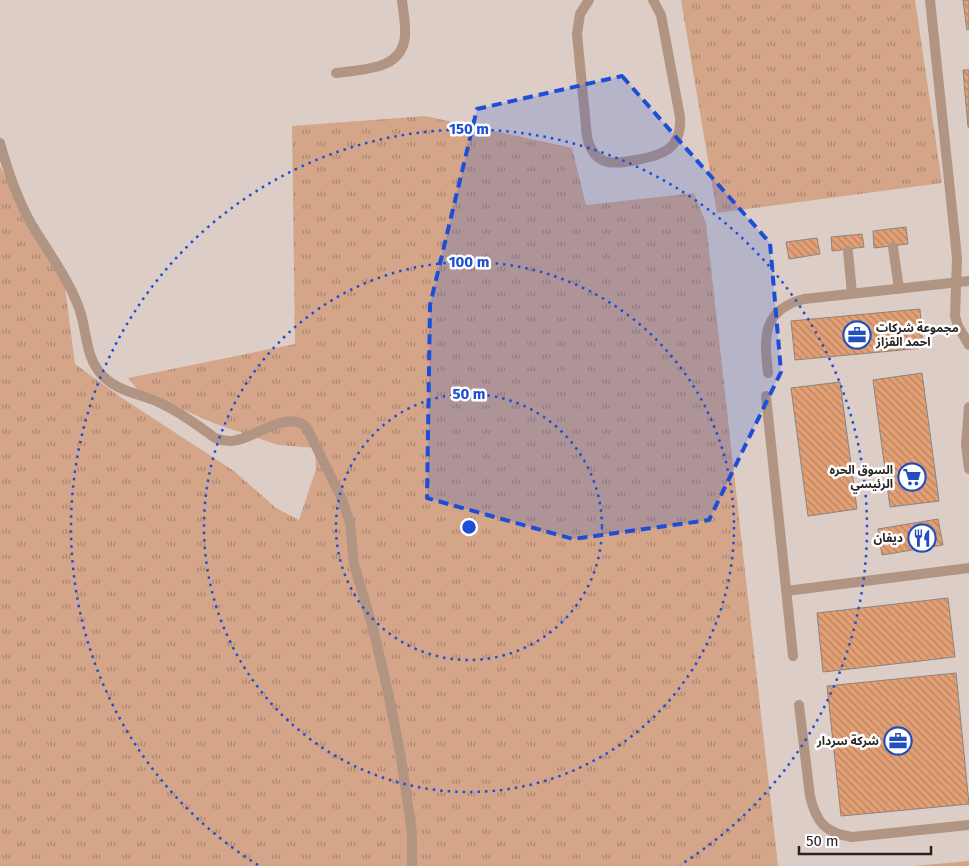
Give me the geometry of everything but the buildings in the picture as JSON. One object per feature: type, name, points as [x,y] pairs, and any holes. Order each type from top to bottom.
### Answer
[{"type":"lane","points":[[336,73],[378,67],[389,63],[397,56],[403,46],[405,35],[402,0]]},
{"type":"lane","points":[[589,0],[580,14],[577,23],[587,137],[593,152],[599,158],[614,164],[658,156],[674,145],[678,136],[680,126],[678,108],[661,15],[653,0]]},
{"type":"lane","points":[[930,0],[957,259],[955,316],[958,326],[969,345]]},
{"type":"lane","points":[[0,143],[8,170],[26,214],[74,296],[83,323],[92,362],[106,379],[115,386],[156,401],[174,410],[214,438],[222,440],[237,440],[287,420],[298,422],[307,428],[342,500],[350,523],[354,564],[382,666],[400,752],[412,832],[412,866]]},
{"type":"lane","points":[[893,247],[899,289]]},
{"type":"lane","points":[[848,251],[852,294]]},
{"type":"lane","points":[[768,373],[766,336],[769,326],[783,308],[793,302],[804,299],[969,281]]},
{"type":"lane","points":[[766,396],[794,656]]},
{"type":"lane","points":[[969,407],[966,445],[969,469]]},
{"type":"lane","points":[[786,591],[969,568]]},
{"type":"lane","points":[[799,706],[813,809],[819,821],[828,830],[839,835],[852,836],[969,825]]},
{"type":"highlighted area","points":[[622,76],[770,243],[781,372],[709,520],[573,539],[427,498],[430,305],[477,109]]},
{"type":"shaded area","points":[[0,0],[969,0],[969,866],[0,866]]},
{"type":"green space","points":[[681,0],[915,0],[942,183],[717,213]]},
{"type":"green space","points":[[425,116],[572,148],[586,205],[694,193],[706,223],[778,866],[0,866],[0,166],[39,244],[64,280],[75,364],[122,398],[234,471],[276,508],[299,520],[316,469],[315,448],[278,445],[216,424],[138,390],[128,378],[295,344],[292,126]]},
{"type":"green space","points":[[969,861],[969,866],[913,866]]},
{"type":"place","name":"مجموعة شركات احمد القزاز","points":[[857,335]]},
{"type":"place","name":"السوق الحره الرئيسي","points":[[912,477]]},
{"type":"place","name":"ديفان","points":[[922,538]]},
{"type":"place","name":"شركة سردار","points":[[898,741]]}]
